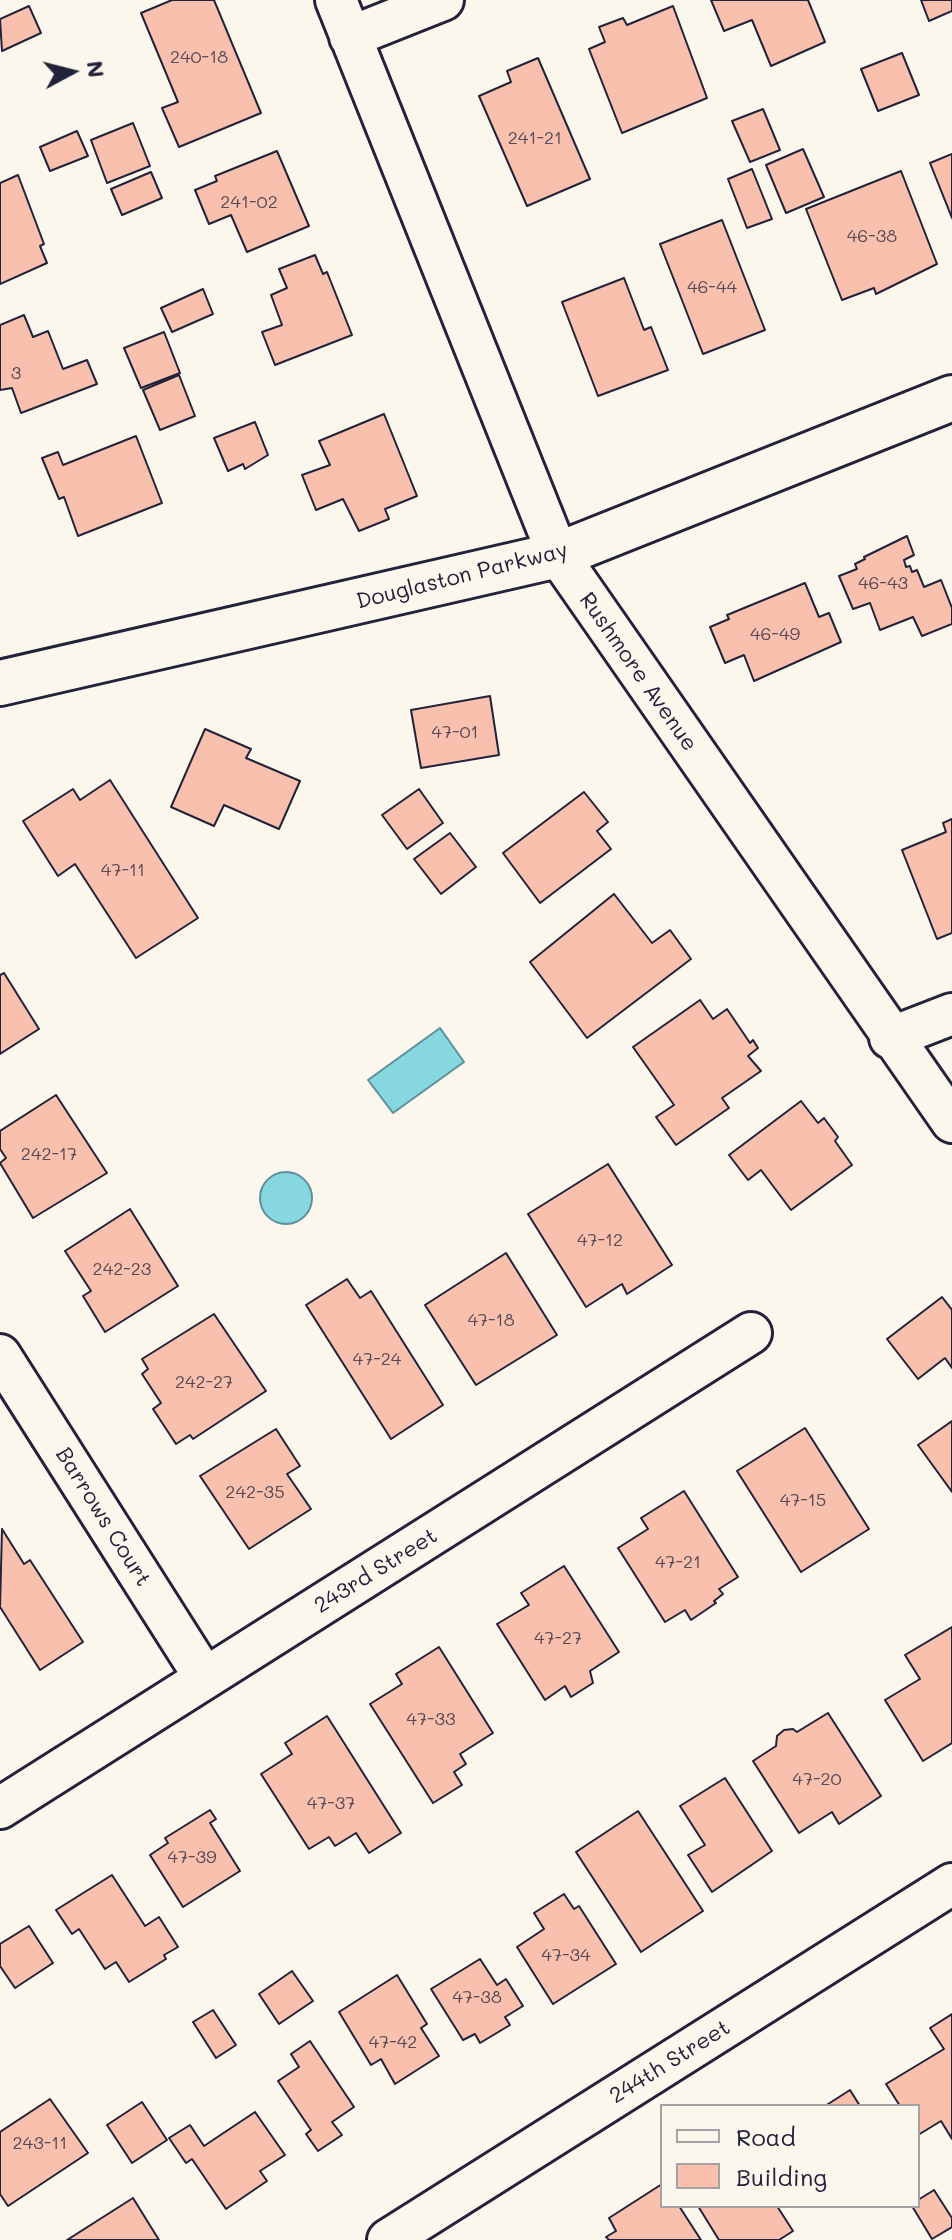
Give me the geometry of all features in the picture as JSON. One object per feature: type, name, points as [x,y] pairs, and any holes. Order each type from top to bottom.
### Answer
[{"type":"main road","name":"Douglaston Parkway","points":[[1,681],[558,555],[952,398]]},
{"type":"street","name":"Rushmore Avenue","points":[[336,0],[558,555],[890,1038],[952,1122]]},
{"type":"street","points":[[350,37],[443,0]]},
{"type":"street","points":[[890,1038],[952,1014]]},
{"type":"street","name":"243rd Street","points":[[0,1808],[751,1333]]},
{"type":"street","name":"Barrows Court","points":[[0,1355],[205,1678]]},
{"type":"street","name":"244th Street","points":[[388,2240],[952,1884]]},
{"type":"water","points":[[440,1028],[464,1062],[393,1113],[368,1080]]},
{"type":"water","points":[[286,1172],[304,1180],[312,1198],[304,1216],[286,1224],[268,1216],[260,1198],[268,1180]]},
{"type":"building","points":[[172,0],[214,0],[261,113],[179,147],[162,108],[178,102],[141,13]]},
{"type":"building","points":[[711,0],[808,0],[825,42],[771,66],[752,20],[724,31]]},
{"type":"building","points":[[921,0],[952,0],[952,11],[929,21]]},
{"type":"building","points":[[29,6],[41,33],[2,51],[0,19]]},
{"type":"building","points":[[673,6],[707,98],[622,133],[589,49],[605,42],[599,27],[623,18],[627,25]]},
{"type":"building","points":[[902,53],[919,95],[878,111],[861,69]]},
{"type":"building","points":[[538,58],[590,179],[527,206],[479,96],[511,82],[507,71]]},
{"type":"building","points":[[763,109],[780,150],[750,162],[732,121]]},
{"type":"building","points":[[133,123],[150,166],[107,183],[91,140]]},
{"type":"building","points":[[77,131],[88,156],[50,171],[40,147]]},
{"type":"building","points":[[803,149],[824,197],[786,213],[766,165]]},
{"type":"building","points":[[277,151],[309,226],[247,252],[231,215],[209,224],[195,190],[217,181],[215,176]]},
{"type":"building","points":[[952,154],[952,218],[930,163]]},
{"type":"building","points":[[752,169],[772,219],[747,228],[728,179]]},
{"type":"building","points":[[901,171],[937,264],[876,294],[874,288],[842,300],[806,209]]},
{"type":"building","points":[[151,172],[162,198],[122,215],[111,189]]},
{"type":"building","points":[[18,175],[44,244],[40,246],[47,263],[0,284],[0,183]]},
{"type":"building","points":[[722,220],[765,330],[703,354],[660,244]]},
{"type":"building","points":[[315,255],[323,274],[327,272],[352,335],[275,365],[262,332],[282,325],[271,295],[287,288],[279,269]]},
{"type":"building","points":[[624,278],[644,330],[651,327],[668,370],[598,396],[562,302]]},
{"type":"building","points":[[203,289],[213,314],[172,332],[161,308]]},
{"type":"building","points":[[24,315],[33,337],[48,331],[63,369],[87,360],[97,384],[21,413],[12,388],[0,390],[0,325]]},
{"type":"building","points":[[164,332],[180,373],[141,388],[124,348]]},
{"type":"building","points":[[179,375],[195,416],[160,430],[143,390]]},
{"type":"building","points":[[384,414],[417,496],[385,509],[389,519],[359,531],[343,499],[316,510],[302,475],[330,465],[319,441]]},
{"type":"building","points":[[255,422],[268,455],[245,469],[243,464],[228,471],[214,438]]},
{"type":"building","points":[[136,436],[162,503],[78,536],[64,497],[59,499],[42,458],[58,452],[63,465]]},
{"type":"building","points":[[907,536],[914,555],[904,560],[906,567],[910,566],[912,572],[917,570],[924,587],[941,580],[952,608],[952,624],[922,636],[913,617],[880,630],[870,603],[853,609],[839,576],[857,569],[855,564],[864,557]]},
{"type":"building","points":[[805,583],[819,617],[829,613],[841,642],[754,681],[744,655],[725,663],[710,627],[729,619],[727,615]]},
{"type":"building","points":[[490,696],[499,755],[421,768],[411,710]]},
{"type":"building","points":[[205,729],[251,749],[246,758],[300,781],[279,829],[224,805],[214,826],[171,807]]},
{"type":"building","points":[[110,780],[198,918],[136,958],[75,864],[58,876],[23,821],[73,789],[80,800]]},
{"type":"building","points":[[419,789],[443,823],[407,849],[382,815]]},
{"type":"building","points":[[584,792],[608,822],[597,831],[611,849],[540,903],[503,853]]},
{"type":"building","points":[[952,819],[952,933],[937,939],[902,850],[946,832],[943,823]]},
{"type":"building","points":[[450,833],[476,867],[441,894],[414,859]]},
{"type":"building","points":[[614,894],[652,943],[670,930],[691,959],[587,1038],[530,962]]},
{"type":"building","points":[[4,973],[39,1029],[0,1054],[0,975]]},
{"type":"building","points":[[700,1000],[713,1019],[727,1009],[750,1043],[753,1040],[758,1048],[748,1056],[761,1071],[722,1098],[729,1108],[676,1145],[656,1117],[674,1105],[633,1047]]},
{"type":"building","points":[[56,1095],[107,1173],[33,1218],[0,1163],[6,1158],[0,1149],[0,1131]]},
{"type":"building","points":[[801,1101],[818,1123],[824,1118],[852,1165],[791,1210],[761,1170],[748,1180],[729,1155]]},
{"type":"building","points":[[608,1164],[672,1265],[627,1294],[622,1284],[586,1307],[528,1214]]},
{"type":"building","points":[[130,1209],[178,1286],[105,1332],[83,1296],[91,1291],[65,1251]]},
{"type":"building","points":[[506,1253],[557,1335],[476,1385],[425,1305]]},
{"type":"building","points":[[347,1279],[360,1298],[371,1291],[443,1405],[391,1439],[306,1305]]},
{"type":"building","points":[[942,1297],[952,1310],[952,1368],[945,1358],[918,1379],[887,1339]]},
{"type":"building","points":[[214,1314],[266,1391],[193,1439],[190,1435],[176,1444],[153,1409],[161,1403],[142,1374],[148,1369],[142,1359]]},
{"type":"building","points":[[952,1421],[952,1492],[918,1445]]},
{"type":"building","points":[[805,1428],[869,1529],[801,1572],[737,1471]]},
{"type":"building","points":[[276,1429],[300,1466],[287,1474],[311,1509],[249,1549],[200,1476]]},
{"type":"building","points":[[684,1491],[738,1577],[719,1589],[723,1594],[714,1601],[716,1603],[691,1620],[685,1610],[665,1622],[618,1548],[648,1529],[641,1518]]},
{"type":"building","points":[[2,1529],[24,1564],[30,1560],[83,1642],[40,1670],[0,1607]]},
{"type":"building","points":[[564,1566],[619,1652],[590,1671],[593,1683],[571,1697],[565,1686],[545,1700],[497,1624],[529,1605],[521,1593]]},
{"type":"building","points":[[952,1627],[952,1743],[923,1761],[885,1700],[920,1679],[905,1655]]},
{"type":"building","points":[[439,1647],[493,1733],[460,1754],[466,1764],[454,1772],[462,1785],[433,1803],[370,1704],[402,1684],[396,1674]]},
{"type":"building","points":[[828,1713],[881,1796],[839,1824],[832,1812],[799,1833],[753,1761],[776,1746],[777,1736],[784,1730],[797,1732]]},
{"type":"building","points":[[327,1716],[401,1833],[369,1853],[356,1833],[335,1846],[329,1837],[309,1849],[261,1774],[292,1754],[285,1743]]},
{"type":"building","points":[[725,1778],[772,1851],[712,1892],[688,1855],[705,1845],[680,1806]]},
{"type":"building","points":[[210,1810],[216,1819],[210,1823],[240,1871],[183,1907],[150,1855],[168,1843],[165,1838]]},
{"type":"building","points":[[638,1811],[703,1911],[641,1952],[576,1852]]},
{"type":"building","points":[[112,1875],[145,1926],[159,1917],[178,1947],[164,1955],[166,1959],[129,1982],[116,1962],[105,1969],[79,1929],[72,1934],[56,1910]]},
{"type":"building","points":[[564,1894],[574,1909],[579,1906],[616,1964],[553,2004],[517,1947],[544,1929],[534,1913]]},
{"type":"building","points":[[29,1926],[53,1963],[15,1988],[0,1966],[0,1944]]},
{"type":"building","points":[[480,1959],[497,1985],[506,1979],[523,2006],[505,2017],[510,2025],[480,2043],[475,2034],[463,2040],[431,1989]]},
{"type":"building","points":[[292,1971],[313,2001],[279,2024],[259,1994]]},
{"type":"building","points":[[397,1975],[427,2024],[421,2028],[439,2056],[395,2084],[381,2059],[371,2065],[339,2012]]},
{"type":"building","points":[[213,2010],[236,2045],[216,2058],[193,2022]]},
{"type":"building","points":[[952,2014],[952,2139],[941,2121],[920,2134],[920,2104],[899,2104],[886,2084],[944,2049],[930,2028]]},
{"type":"building","points":[[310,2041],[354,2107],[332,2122],[342,2135],[318,2151],[306,2134],[311,2130],[278,2081],[299,2067],[291,2054]]},
{"type":"building","points":[[850,2090],[859,2104],[828,2104]]},
{"type":"building","points":[[50,2099],[88,2153],[8,2206],[0,2194],[0,2132]]},
{"type":"building","points":[[142,2102],[167,2140],[132,2163],[107,2125]]},
{"type":"building","points":[[255,2112],[285,2155],[260,2171],[267,2181],[226,2209],[192,2159],[186,2163],[169,2138],[190,2125],[204,2146]]},
{"type":"building","points":[[660,2185],[660,2208],[680,2208],[701,2240],[609,2240],[606,2237],[616,2231],[609,2218]]},
{"type":"building","points":[[934,2190],[952,2218],[952,2227],[932,2239],[913,2208],[920,2208],[920,2199]]},
{"type":"building","points":[[133,2198],[159,2240],[67,2240]]},
{"type":"building","points":[[699,2208],[778,2208],[793,2231],[779,2240],[719,2240]]}]
